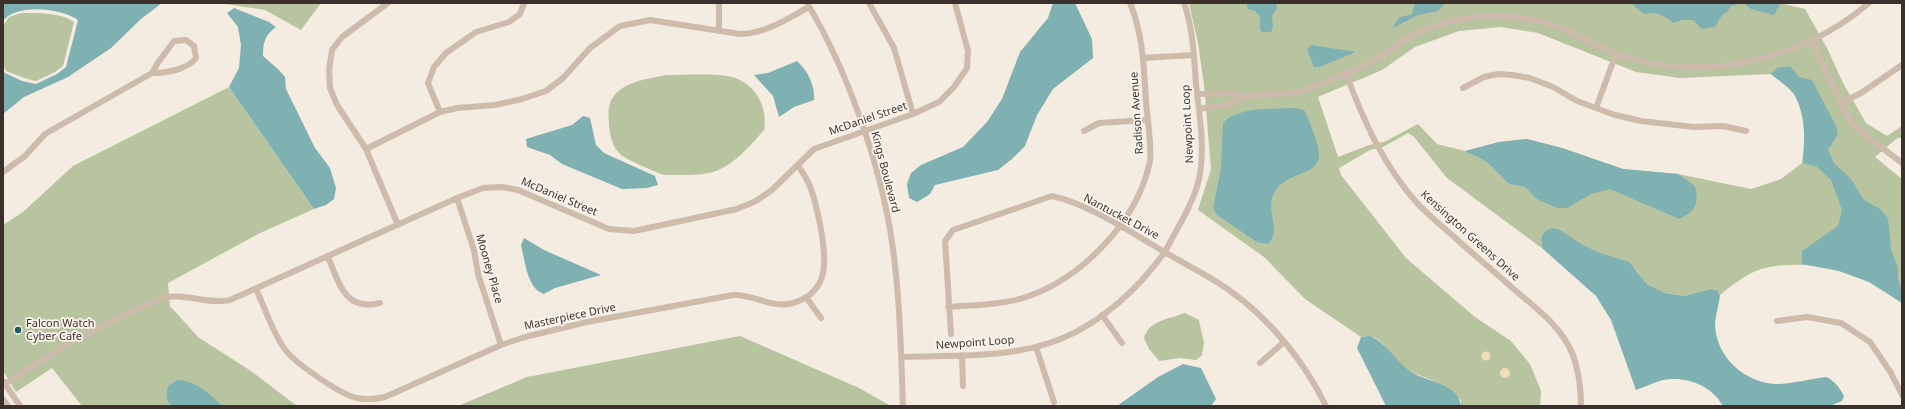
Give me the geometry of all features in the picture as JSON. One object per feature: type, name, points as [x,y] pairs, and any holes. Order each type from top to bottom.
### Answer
[{"type":"street","points":[[388,3],[342,37],[332,50],[329,70],[330,88],[337,105],[366,149],[398,225]]},
{"type":"street","points":[[440,112],[428,82],[434,67],[446,53],[476,32],[509,22],[520,14],[524,3]]},
{"type":"street","points":[[719,3],[719,31]]},
{"type":"street","points":[[869,3],[894,48],[913,114]]},
{"type":"street","name":"McDaniel Street","points":[[4,383],[76,339],[159,299],[180,296],[217,302],[230,300],[457,198],[483,188],[502,187],[518,190],[609,229],[634,231],[742,207],[756,201],[772,190],[814,149],[913,114],[939,102],[954,87],[967,68],[968,51],[957,3]]},
{"type":"street","name":"Radison Avenue","points":[[948,307],[1005,302],[1023,298],[1045,289],[1069,275],[1093,257],[1120,226],[1138,194],[1150,160],[1143,58],[1138,24],[1130,3]]},
{"type":"street","name":"Newpoint Loop","points":[[902,357],[1009,353],[1036,347],[1063,338],[1102,315],[1141,281],[1164,252],[1194,198],[1200,174],[1202,155],[1199,109],[1193,55],[1187,13],[1184,3]]},
{"type":"street","points":[[1199,109],[1226,105],[1244,98],[1298,92],[1346,74],[1374,61],[1405,40],[1425,30],[1452,21],[1480,16],[1509,16],[1538,21],[1561,28],[1616,54],[1663,66],[1692,68],[1713,67],[1757,59],[1812,40],[1851,18],[1869,3]]},
{"type":"street","points":[[366,149],[440,112],[457,108],[495,105],[522,99],[546,91],[563,78],[590,48],[620,26],[650,20],[719,31],[753,34],[770,28],[808,5]]},
{"type":"street","name":"Kings Boulevard","points":[[808,5],[849,89],[883,194],[892,242],[902,357],[903,406]]},
{"type":"street","points":[[3,172],[25,156],[45,134],[152,73],[163,73],[192,63],[196,58],[194,46],[186,40],[174,41],[156,64],[152,73]]},
{"type":"street","points":[[1812,40],[1841,103],[1855,127],[1902,162]]},
{"type":"street","points":[[1596,108],[1616,54]]},
{"type":"street","name":"Radison Avenue","points":[[1143,58],[1193,55]]},
{"type":"street","points":[[1841,103],[1861,93],[1902,65]]},
{"type":"street","name":"Kensington Greens Drive","points":[[1346,74],[1372,138],[1391,170],[1418,205],[1542,313],[1565,340],[1579,376],[1581,406]]},
{"type":"street","points":[[1463,88],[1484,77],[1498,74],[1512,75],[1535,81],[1596,108],[1641,121],[1694,127],[1723,126],[1746,131]]},
{"type":"street","points":[[1197,94],[1233,93],[1244,98]]},
{"type":"street","points":[[1084,131],[1099,124],[1147,120]]},
{"type":"street","name":"Masterpiece Drive","points":[[256,289],[281,344],[288,354],[338,390],[358,398],[377,399],[391,395],[501,345],[587,322],[727,295],[746,296],[778,305],[793,303],[806,296],[815,289],[822,278],[825,269],[826,256],[812,188],[797,165]]},
{"type":"street","name":"Nantucket Drive","points":[[951,334],[948,307],[945,241],[953,230],[1052,196],[1065,199],[1120,226],[1229,290],[1263,320],[1284,342],[1318,390],[1326,406]]},
{"type":"street","name":"Mooney Place","points":[[457,198],[474,250],[478,274],[501,345]]},
{"type":"street","points":[[328,257],[342,288],[350,299],[355,303],[365,306],[380,302]]},
{"type":"street","points":[[806,296],[821,318]]},
{"type":"street","points":[[1102,315],[1122,343]]},
{"type":"street","points":[[1777,321],[1807,317],[1841,323],[1870,342],[1891,373],[1902,395]]},
{"type":"street","points":[[1260,363],[1284,342]]},
{"type":"street","points":[[1036,347],[1054,402]]},
{"type":"street","points":[[962,355],[963,386]]},
{"type":"street","points":[[4,383],[20,406]]},
{"type":"street","points":[[3,399],[8,406]]},
{"type":"green space","points":[[219,3],[321,3],[301,30],[265,10]]},
{"type":"green space","points":[[1189,3],[1780,3],[1805,9],[1827,48],[1843,83],[1866,123],[1887,136],[1902,126],[1902,137],[1896,139],[1875,157],[1902,179],[1902,303],[1877,286],[1857,276],[1830,268],[1802,265],[1774,266],[1755,271],[1720,295],[1717,290],[1711,289],[1684,296],[1665,293],[1647,284],[1636,270],[1622,260],[1583,245],[1541,240],[1543,249],[1447,178],[1414,137],[1408,133],[1383,147],[1370,150],[1339,168],[1341,175],[1406,258],[1475,317],[1511,341],[1530,364],[1541,391],[1540,406],[1461,406],[1461,400],[1443,386],[1402,366],[1380,341],[1375,338],[1361,337],[1305,299],[1264,257],[1198,210],[1211,169],[1204,85],[1198,43]],"holes":[[[1501,27],[1538,33],[1636,72],[1680,78],[1771,74],[1792,91],[1798,102],[1804,128],[1802,163],[1781,179],[1751,189],[1678,174],[1623,169],[1562,148],[1527,139],[1499,142],[1465,151],[1437,144],[1418,124],[1384,142],[1369,145],[1338,157],[1318,97],[1382,70],[1415,47],[1459,31]]]},
{"type":"green space","points":[[21,13],[42,13],[62,16],[74,22],[63,66],[55,72],[36,81],[6,71],[3,65],[3,26],[9,17]]},
{"type":"green space","points":[[667,75],[717,75],[732,77],[740,80],[754,91],[762,105],[765,121],[764,130],[728,165],[713,172],[689,175],[665,175],[624,157],[615,148],[610,136],[609,112],[612,99],[619,91],[631,84],[646,79]]},
{"type":"green space","points":[[229,87],[314,209],[260,233],[168,283],[170,306],[198,337],[251,371],[297,406],[82,406],[52,368],[16,392],[3,371],[3,225],[23,212],[73,166]]},
{"type":"green space","points":[[1185,313],[1199,320],[1204,343],[1202,355],[1196,360],[1180,358],[1159,361],[1149,349],[1144,338],[1147,332],[1150,327],[1161,321]]},
{"type":"green space","points":[[740,336],[859,388],[891,406],[458,406],[527,377]]},
{"type":"sand","points":[[1486,351],[1491,356],[1486,361],[1481,356]]},
{"type":"sand","points":[[1505,368],[1510,373],[1505,378],[1500,373]]},
{"type":"water","points":[[3,3],[162,3],[141,19],[111,48],[68,77],[24,97],[3,114],[3,72],[22,81],[36,84],[57,74],[66,67],[78,20],[71,16],[51,10],[39,9],[9,15],[3,21]]},
{"type":"water","points":[[1053,3],[1075,3],[1092,39],[1093,58],[1053,89],[1037,115],[1025,146],[998,170],[935,185],[930,194],[917,202],[909,198],[907,184],[911,173],[921,165],[963,147],[987,122],[1002,99],[1020,52],[1048,18]]},
{"type":"water","points":[[1246,3],[1276,3],[1277,8],[1272,16],[1273,27],[1271,32],[1262,32],[1260,29],[1260,17],[1255,11],[1248,9]]},
{"type":"water","points":[[1415,3],[1445,3],[1438,11],[1418,15],[1393,28],[1398,18],[1412,14]]},
{"type":"water","points":[[1631,3],[1743,3],[1731,6],[1727,12],[1722,15],[1715,27],[1702,29],[1693,20],[1683,20],[1673,23],[1660,14],[1644,14]]},
{"type":"water","points":[[1743,3],[1780,4],[1774,15],[1751,9]]},
{"type":"water","points":[[234,8],[269,22],[276,27],[265,39],[263,56],[285,77],[286,89],[315,148],[330,168],[336,188],[334,199],[326,205],[314,209],[229,87],[239,68],[241,45],[238,27],[227,13]]},
{"type":"water","points":[[1312,45],[1356,52],[1319,67],[1314,67],[1307,49]]},
{"type":"water","points":[[797,61],[810,79],[814,100],[794,107],[779,117],[773,96],[754,75],[768,73]]},
{"type":"water","points":[[1790,66],[1799,77],[1812,80],[1836,126],[1838,134],[1828,150],[1834,163],[1851,179],[1864,200],[1880,209],[1888,218],[1891,249],[1898,268],[1898,279],[1902,291],[1902,303],[1869,282],[1839,271],[1802,264],[1802,251],[1838,226],[1842,210],[1831,180],[1817,167],[1803,163],[1804,128],[1801,110],[1792,91],[1771,74],[1777,68]]},
{"type":"water","points":[[1293,108],[1305,111],[1319,151],[1318,161],[1309,170],[1290,179],[1277,188],[1271,201],[1274,234],[1268,244],[1257,242],[1217,215],[1213,208],[1221,169],[1223,123],[1229,118],[1246,111]]},
{"type":"water","points":[[583,116],[590,118],[596,145],[604,153],[655,176],[658,185],[647,188],[622,189],[562,164],[550,155],[527,147],[526,139],[572,125]]},
{"type":"water","points":[[1527,139],[1562,148],[1623,169],[1678,174],[1695,186],[1697,198],[1695,206],[1693,210],[1679,219],[1610,189],[1591,194],[1567,208],[1557,208],[1537,199],[1525,187],[1509,184],[1486,161],[1465,151],[1499,142]]},
{"type":"water","points":[[1552,228],[1560,230],[1583,245],[1601,253],[1629,262],[1647,284],[1665,293],[1684,296],[1711,289],[1717,290],[1720,295],[1715,323],[1716,335],[1720,347],[1735,367],[1744,374],[1756,380],[1767,383],[1780,384],[1826,377],[1834,382],[1844,396],[1842,401],[1830,406],[1723,406],[1705,387],[1680,379],[1663,380],[1636,390],[1611,320],[1596,296],[1543,249],[1541,242],[1542,236],[1545,232]]},
{"type":"water","points":[[524,238],[544,250],[601,275],[555,288],[544,294],[538,291],[530,280],[521,245]]},
{"type":"water","points":[[1370,336],[1382,344],[1408,370],[1450,389],[1459,399],[1461,406],[1386,406],[1357,348],[1361,337]]},
{"type":"water","points":[[1183,364],[1201,368],[1216,399],[1211,406],[1117,406],[1158,377]]},
{"type":"water","points":[[177,380],[190,382],[202,388],[222,406],[172,406],[167,399],[167,389],[168,386]]},
{"type":"place","name":"Falcon Watch Cyber Cafe","points":[[18,330]]}]
